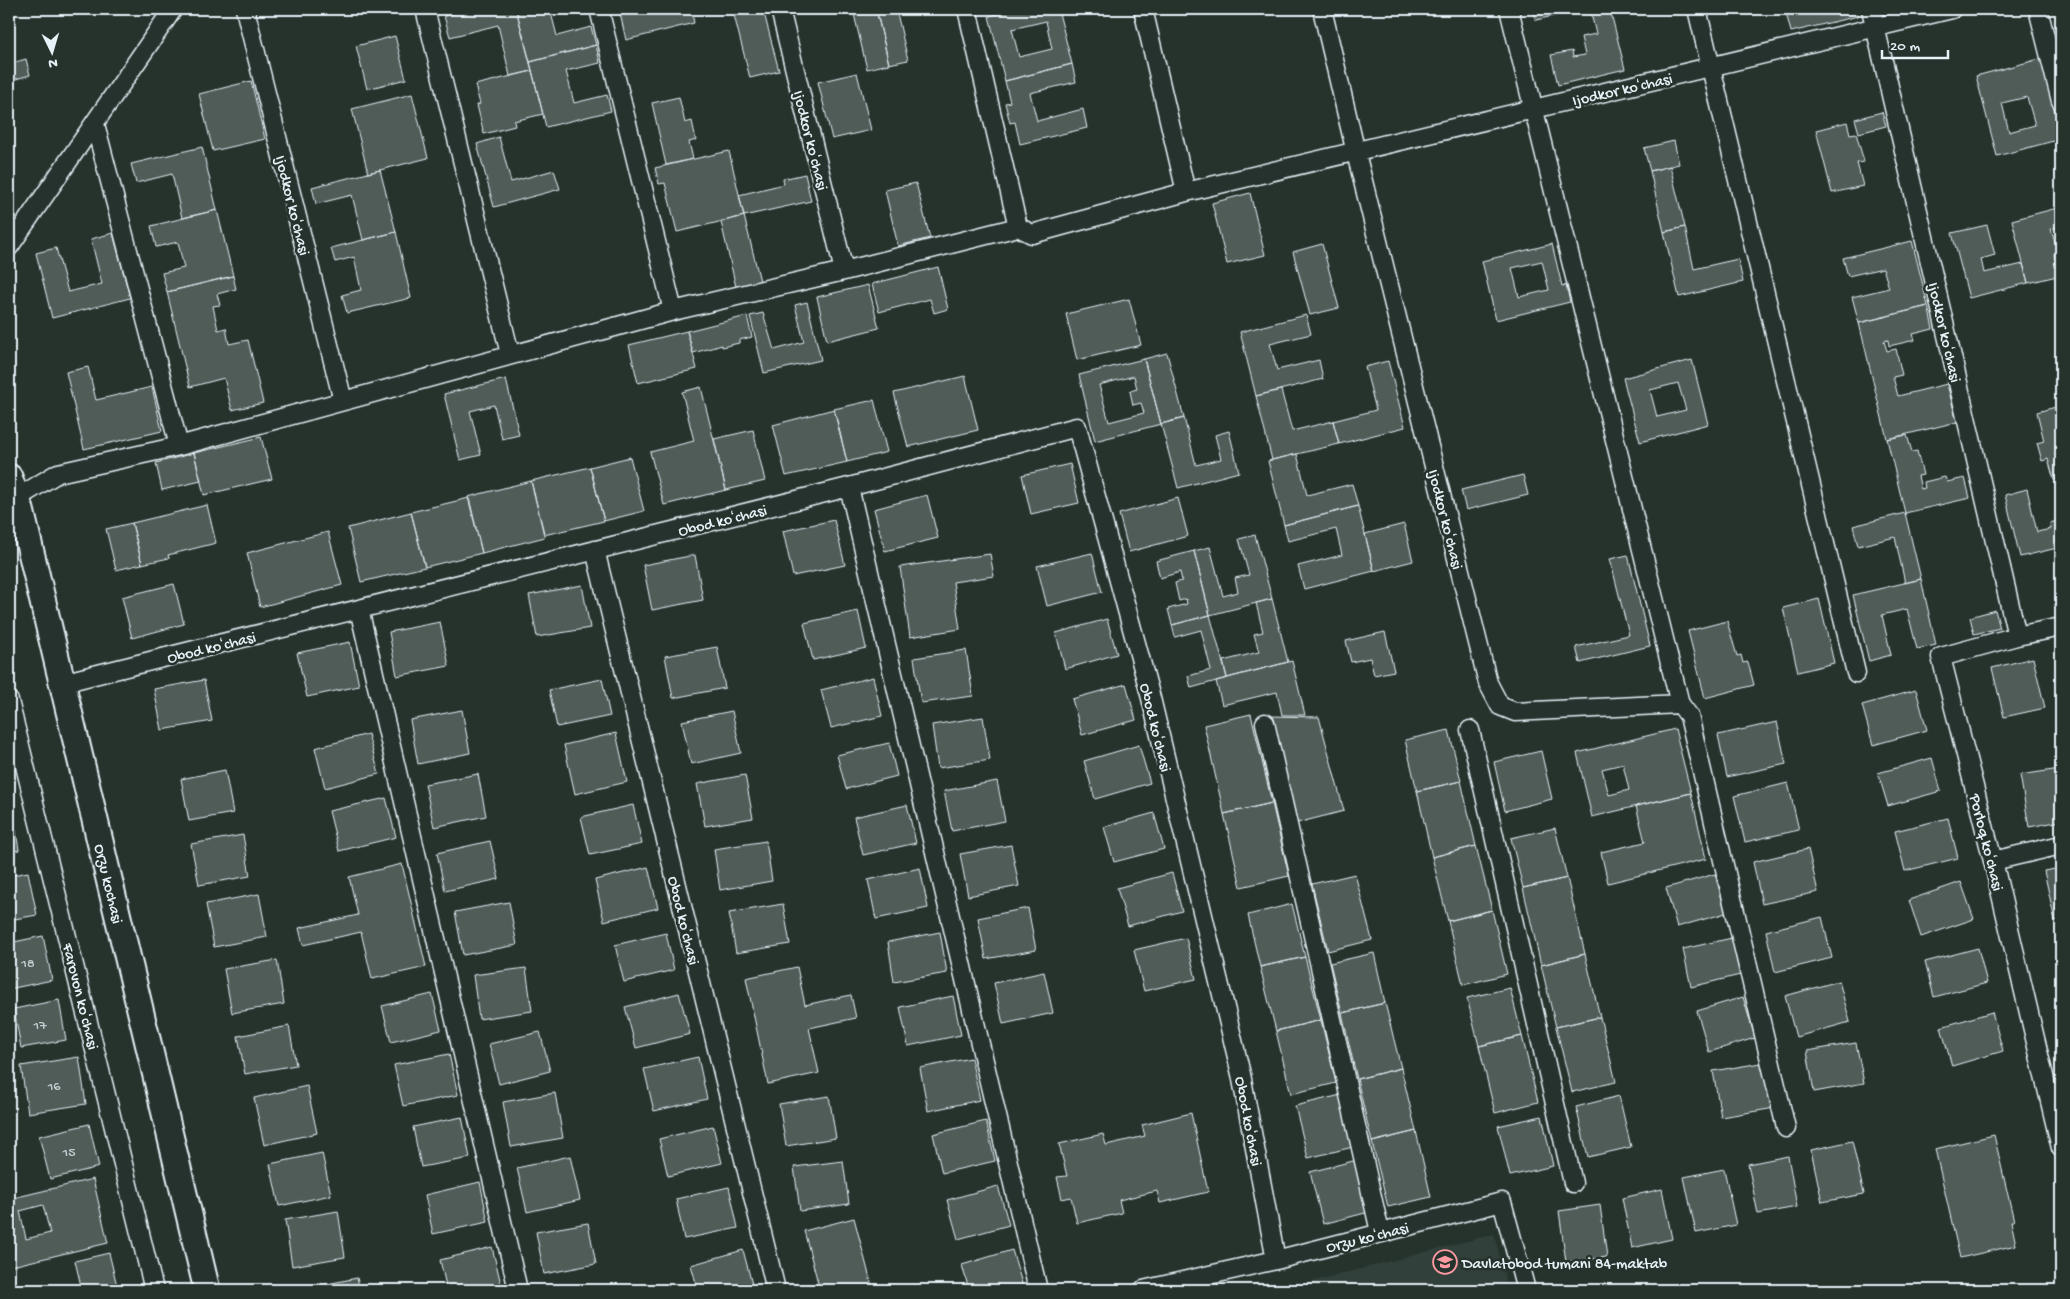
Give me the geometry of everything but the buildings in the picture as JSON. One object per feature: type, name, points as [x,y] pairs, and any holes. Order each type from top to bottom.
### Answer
[{"type":"main road","name":"Orzu kochasi","points":[[13,488],[62,682],[206,1290]]},
{"type":"street","points":[[9,247],[173,9]]},
{"type":"street","name":"Ijodkor koʻchasi","points":[[245,9],[343,401]]},
{"type":"street","points":[[424,9],[510,354]]},
{"type":"street","points":[[599,9],[673,311]]},
{"type":"street","name":"Ijodkor koʻchasi","points":[[780,9],[844,271]]},
{"type":"street","points":[[967,9],[1018,226]]},
{"type":"street","points":[[1142,9],[1186,192]]},
{"type":"street","name":"Ijodkor koʻchasi","points":[[1322,9],[1488,683],[1500,706],[1515,712],[1685,710]]},
{"type":"street","points":[[1509,9],[1685,710],[1786,1128]]},
{"type":"street","points":[[1697,9],[1856,673]]},
{"type":"street","name":"Ijodkor koʻchasi","points":[[1871,9],[2017,636]]},
{"type":"street","name":"Ijodkor koʻchasi","points":[[13,488],[58,473],[179,446],[673,311],[844,271],[1018,226],[1032,234],[1186,192],[1356,153],[1952,9]]},
{"type":"street","points":[[2038,9],[2061,101]]},
{"type":"street","points":[[95,124],[179,446]]},
{"type":"street","name":"Obod koʻchasi","points":[[62,682],[849,488],[1077,427],[1151,698],[1239,1065],[1276,1260]]},
{"type":"street","points":[[849,488],[1038,1290]]},
{"type":"street","name":"Obod koʻchasi","points":[[595,550],[776,1290]]},
{"type":"street","points":[[359,609],[518,1290]]},
{"type":"street","name":"Porloq koʻchasi","points":[[2061,627],[2017,636],[1941,657],[1993,862],[2061,1148]]},
{"type":"street","name":"Farovon koʻchasi","points":[[9,701],[154,1290]]},
{"type":"street","points":[[1265,723],[1380,1232]]},
{"type":"street","points":[[1470,730],[1573,1183]]},
{"type":"street","points":[[1993,862],[2061,845]]},
{"type":"street","name":"Orzu koʻchasi","points":[[1143,1290],[1276,1260],[1502,1202],[1526,1290]]},
{"type":"shaded area","name":"Davlatobod tumani 84-maktab","points":[[1494,1234],[1508,1290],[1281,1290]]},
{"type":"place","name":"Davlatobod tumani 84-maktab","points":[[1445,1262]]}]
